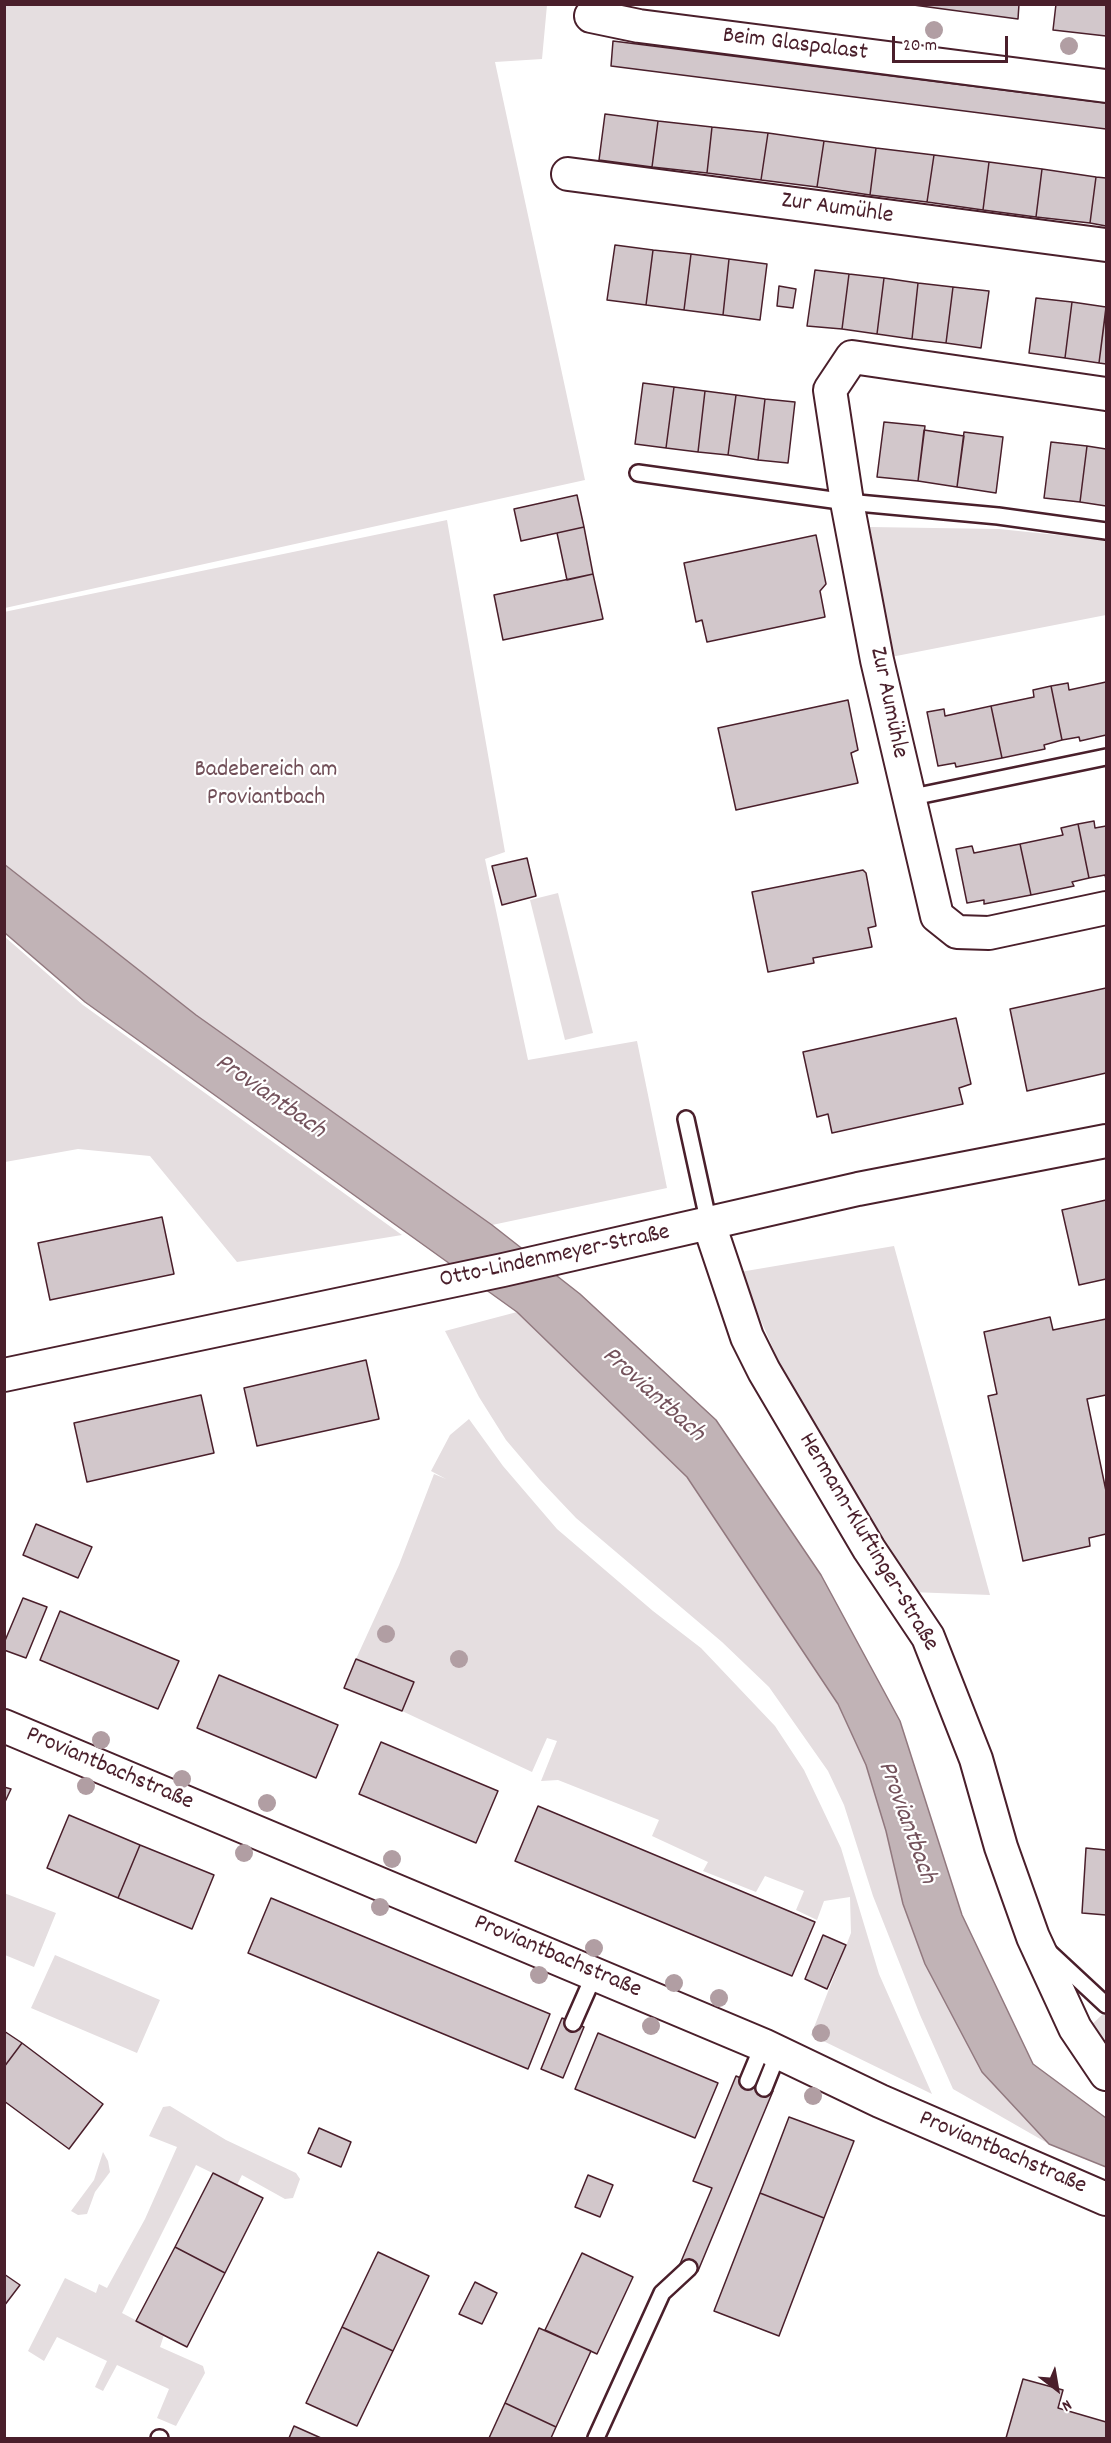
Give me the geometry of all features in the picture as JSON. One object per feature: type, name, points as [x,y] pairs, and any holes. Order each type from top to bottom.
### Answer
[{"type":"street","name":"Beim Glaspalast","points":[[591,16],[639,26],[1107,86]]},
{"type":"street","name":"Zur Aumühle","points":[[568,174],[1107,245]]},
{"type":"street","name":"Zur Aumühle","points":[[1107,394],[852,357],[830,390],[847,502],[877,660],[937,916],[957,932],[989,933],[1107,908]]},
{"type":"street","name":"Otto-Lindenmeyer-Straße","points":[[4,1375],[709,1224],[858,1189],[1107,1141]]},
{"type":"street","name":"Hermann-Kluftinger-Straße","points":[[709,1224],[747,1337],[764,1371],[869,1549],[928,1637],[975,1759],[1001,1847],[1033,1936],[1075,2028],[1107,2074]]},
{"type":"street","name":"Proviantbachstraße","points":[[4,1725],[595,1973],[771,2049],[880,2101],[1107,2199]]},
{"type":"lane","points":[[638,473],[847,502],[998,516],[1107,531]]},
{"type":"lane","points":[[908,798],[1107,757]]},
{"type":"lane","points":[[686,1119],[709,1224]]},
{"type":"lane","name":"Hermann-Kluftinger-Straße","points":[[1033,1936],[1107,2004]]},
{"type":"lane","points":[[573,2023],[595,1973]]},
{"type":"lane","points":[[748,2081],[771,2049]]},
{"type":"lane","points":[[764,2088],[771,2049]]},
{"type":"lane","points":[[596,2439],[662,2293],[688,2268]]},
{"type":"green space","points":[[4,5],[547,5],[542,59],[495,62],[585,480],[5,608]]},
{"type":"green space","name":"Badebereich am Proviantbach","points":[[447,520],[505,852],[485,859],[528,1060],[637,1041],[667,1188],[492,1225],[196,1015],[5,864],[4,612]]},
{"type":"green space","points":[[870,527],[999,529],[1106,540],[1106,615],[891,657]]},
{"type":"green space","points":[[558,893],[593,1033],[565,1040],[530,900]]},
{"type":"green space","points":[[5,937],[83,1005],[402,1235],[237,1262],[150,1156],[78,1149],[5,1162]]},
{"type":"green space","points":[[894,1246],[990,1595],[911,1592],[794,1397],[740,1272]]},
{"type":"green space","points":[[517,1312],[687,1477],[838,1704],[866,1765],[886,1831],[903,1904],[925,1964],[982,2072],[1049,2144],[953,2089],[920,2015],[873,1896],[844,1805],[828,1771],[769,1687],[722,1642],[576,1518],[506,1440],[479,1397],[445,1331]]},
{"type":"green space","points":[[469,1419],[503,1466],[557,1529],[653,1611],[701,1648],[775,1726],[804,1770],[841,1848],[879,1974],[932,2094],[811,2035],[851,1933],[850,1897],[824,1901],[817,1920],[796,1910],[804,1891],[765,1876],[756,1892],[703,1871],[708,1862],[652,1836],[659,1820],[558,1780],[541,1781],[557,1741],[547,1738],[532,1772],[402,1711],[414,1682],[356,1659],[399,1565],[434,1474],[446,1479],[431,1471],[450,1435]]},
{"type":"green space","points":[[4,1893],[56,1913],[34,1967],[5,1955]]},
{"type":"green space","points":[[55,1955],[160,2000],[137,2053],[31,2008]]},
{"type":"green space","points":[[1106,2011],[1106,2063],[1085,2031]]},
{"type":"green space","points":[[170,2106],[226,2140],[296,2173],[300,2179],[293,2198],[285,2199],[242,2175],[237,2185],[196,2165],[122,2313],[164,2335],[160,2347],[203,2366],[205,2373],[176,2426],[157,2418],[169,2389],[117,2365],[103,2391],[95,2387],[107,2361],[57,2337],[44,2361],[28,2351],[65,2278],[96,2293],[99,2284],[107,2288],[145,2219],[177,2147],[149,2136],[163,2107]]},
{"type":"green space","points":[[103,2152],[110,2172],[95,2192],[87,2214],[78,2215],[71,2211],[94,2180]]},
{"type":"water","name":"Proviantbach","points":[[4,864],[196,1015],[492,1225],[580,1294],[716,1420],[821,1575],[900,1721],[962,1915],[1033,2064],[1106,2118],[1106,2167],[1049,2144],[982,2072],[925,1964],[903,1904],[886,1831],[866,1765],[838,1704],[687,1477],[517,1312],[85,1002],[5,933]]},
{"type":"building","points":[[906,4],[1019,4],[1018,19]]},
{"type":"building","points":[[1056,4],[1106,4],[1106,36],[1053,30]]},
{"type":"building","points":[[613,41],[1106,103],[1106,129],[611,66]]},
{"type":"building","points":[[605,114],[658,121],[652,167],[599,160]]},
{"type":"building","points":[[658,121],[712,127],[707,173],[652,167]]},
{"type":"building","points":[[712,127],[768,133],[761,180],[707,173]]},
{"type":"building","points":[[768,133],[824,141],[817,187],[761,180]]},
{"type":"building","points":[[824,141],[876,148],[870,195],[817,187]]},
{"type":"building","points":[[876,148],[934,155],[927,202],[870,195]]},
{"type":"building","points":[[934,155],[989,162],[983,210],[927,202]]},
{"type":"building","points":[[989,162],[1042,169],[1036,217],[983,210]]},
{"type":"building","points":[[1042,169],[1096,177],[1090,223],[1036,217]]},
{"type":"building","points":[[1096,177],[1106,178],[1106,226],[1090,223]]},
{"type":"building","points":[[615,245],[653,250],[646,305],[607,300]]},
{"type":"building","points":[[653,250],[691,254],[684,310],[646,305]]},
{"type":"building","points":[[691,254],[729,259],[723,315],[684,310]]},
{"type":"building","points":[[729,259],[767,264],[760,320],[723,315]]},
{"type":"building","points":[[815,270],[849,274],[842,329],[807,326]]},
{"type":"building","points":[[849,274],[884,278],[877,334],[842,329]]},
{"type":"building","points":[[884,278],[918,283],[912,339],[877,334]]},
{"type":"building","points":[[918,283],[953,287],[946,343],[912,339]]},
{"type":"building","points":[[779,286],[796,289],[793,308],[777,306]]},
{"type":"building","points":[[953,287],[989,291],[981,348],[946,343]]},
{"type":"building","points":[[1036,298],[1072,302],[1065,358],[1029,353]]},
{"type":"building","points":[[1072,302],[1106,307],[1099,363],[1065,358]]},
{"type":"building","points":[[1106,309],[1106,364],[1099,363]]},
{"type":"building","points":[[643,383],[674,387],[666,448],[635,444]]},
{"type":"building","points":[[674,387],[705,391],[698,452],[666,448]]},
{"type":"building","points":[[705,391],[736,395],[728,455],[698,452]]},
{"type":"building","points":[[736,395],[765,399],[758,460],[728,455]]},
{"type":"building","points":[[765,399],[795,402],[788,463],[758,460]]},
{"type":"building","points":[[884,422],[925,426],[918,481],[877,477]]},
{"type":"building","points":[[924,430],[964,436],[957,487],[918,481]]},
{"type":"building","points":[[964,432],[1003,437],[996,493],[957,487]]},
{"type":"building","points":[[1051,442],[1087,446],[1080,502],[1044,498]]},
{"type":"building","points":[[1087,446],[1106,449],[1106,506],[1080,502]]},
{"type":"building","points":[[577,495],[584,527],[521,541],[514,509]]},
{"type":"building","points":[[584,527],[593,574],[567,580],[557,533]]},
{"type":"building","points":[[816,535],[826,584],[820,591],[825,617],[707,642],[702,620],[696,622],[684,563]]},
{"type":"building","points":[[593,574],[603,619],[503,640],[494,595]]},
{"type":"building","points":[[1106,682],[1106,735],[1080,741],[1079,737],[1062,740],[1051,686],[1068,683],[1069,690]]},
{"type":"building","points":[[1051,686],[1062,740],[1044,745],[1045,749],[1002,758],[991,706],[1034,697],[1033,690]]},
{"type":"building","points":[[848,700],[858,750],[851,753],[858,783],[736,810],[718,728]]},
{"type":"building","points":[[991,706],[1002,758],[956,767],[955,763],[938,766],[927,712],[944,709],[945,716]]},
{"type":"building","points":[[1094,821],[1095,828],[1106,826],[1106,879],[1105,875],[1089,878],[1078,824]]},
{"type":"building","points":[[1078,824],[1089,878],[1072,882],[1074,886],[1031,895],[1020,844],[1063,835],[1061,828]]},
{"type":"building","points":[[1020,844],[1031,895],[984,904],[984,900],[967,903],[956,849],[972,846],[974,853]]},
{"type":"building","points":[[527,858],[536,896],[502,905],[492,866]]},
{"type":"building","points":[[863,870],[866,873],[876,926],[868,928],[872,947],[813,958],[814,963],[768,972],[752,892]]},
{"type":"building","points":[[1106,988],[1106,1073],[1027,1091],[1010,1009]]},
{"type":"building","points":[[956,1018],[971,1084],[959,1088],[963,1104],[832,1133],[828,1114],[817,1117],[803,1052]]},
{"type":"building","points":[[1106,1200],[1106,1279],[1079,1285],[1062,1210]]},
{"type":"building","points":[[162,1217],[174,1274],[50,1300],[38,1243]]},
{"type":"building","points":[[1050,1317],[1053,1330],[1106,1319],[1106,1395],[1087,1399],[1106,1491],[1106,1534],[1089,1538],[1090,1546],[1023,1561],[988,1396],[997,1394],[984,1332]]},
{"type":"building","points":[[366,1360],[379,1419],[257,1446],[244,1388]]},
{"type":"building","points":[[201,1395],[214,1453],[87,1482],[74,1423]]},
{"type":"building","points":[[36,1524],[92,1547],[78,1578],[23,1555]]},
{"type":"building","points":[[23,1598],[47,1607],[26,1658],[4,1650],[4,1643]]},
{"type":"building","points":[[60,1611],[179,1661],[158,1709],[40,1660]]},
{"type":"building","points":[[356,1659],[414,1682],[402,1711],[344,1688]]},
{"type":"building","points":[[219,1675],[338,1725],[316,1778],[197,1728]]},
{"type":"building","points":[[381,1742],[498,1791],[476,1843],[359,1794]]},
{"type":"building","points":[[4,1787],[11,1789],[4,1804]]},
{"type":"building","points":[[538,1806],[815,1922],[792,1976],[515,1861]]},
{"type":"building","points":[[69,1815],[140,1845],[118,1898],[47,1868]]},
{"type":"building","points":[[140,1845],[214,1875],[192,1929],[118,1898]]},
{"type":"building","points":[[1086,1848],[1106,1850],[1106,1915],[1082,1913]]},
{"type":"building","points":[[271,1898],[550,2014],[528,2069],[248,1953]]},
{"type":"building","points":[[823,1935],[846,1945],[827,1989],[805,1979]]},
{"type":"building","points":[[562,2018],[584,2027],[563,2078],[541,2069]]},
{"type":"building","points":[[4,2031],[22,2043],[4,2067]]},
{"type":"building","points":[[598,2033],[718,2083],[695,2138],[575,2089]]},
{"type":"building","points":[[22,2043],[103,2104],[69,2149],[4,2101],[4,2067]]},
{"type":"building","points":[[736,2076],[773,2091],[698,2271],[680,2264],[712,2188],[693,2181]]},
{"type":"building","points":[[789,2117],[854,2141],[824,2218],[760,2193]]},
{"type":"building","points":[[319,2128],[351,2142],[341,2167],[308,2153]]},
{"type":"building","points":[[213,2173],[263,2198],[225,2273],[175,2247]]},
{"type":"building","points":[[588,2175],[613,2185],[600,2217],[575,2207]]},
{"type":"building","points":[[760,2193],[824,2218],[779,2336],[714,2311]]},
{"type":"building","points":[[175,2247],[225,2273],[187,2347],[136,2321]]},
{"type":"building","points":[[378,2252],[429,2276],[393,2351],[342,2327]]},
{"type":"building","points":[[582,2253],[633,2277],[597,2354],[545,2330]]},
{"type":"building","points":[[4,2274],[20,2285],[4,2306]]},
{"type":"building","points":[[475,2282],[497,2293],[482,2324],[459,2314]]},
{"type":"building","points":[[342,2327],[393,2351],[357,2426],[306,2403]]},
{"type":"building","points":[[539,2328],[591,2351],[556,2427],[505,2403]]},
{"type":"building","points":[[1023,2379],[1063,2390],[1058,2408],[1106,2422],[1106,2438],[1006,2438]]},
{"type":"building","points":[[505,2403],[556,2427],[551,2438],[489,2438]]},
{"type":"building","points":[[294,2426],[321,2438],[289,2438]]}]
